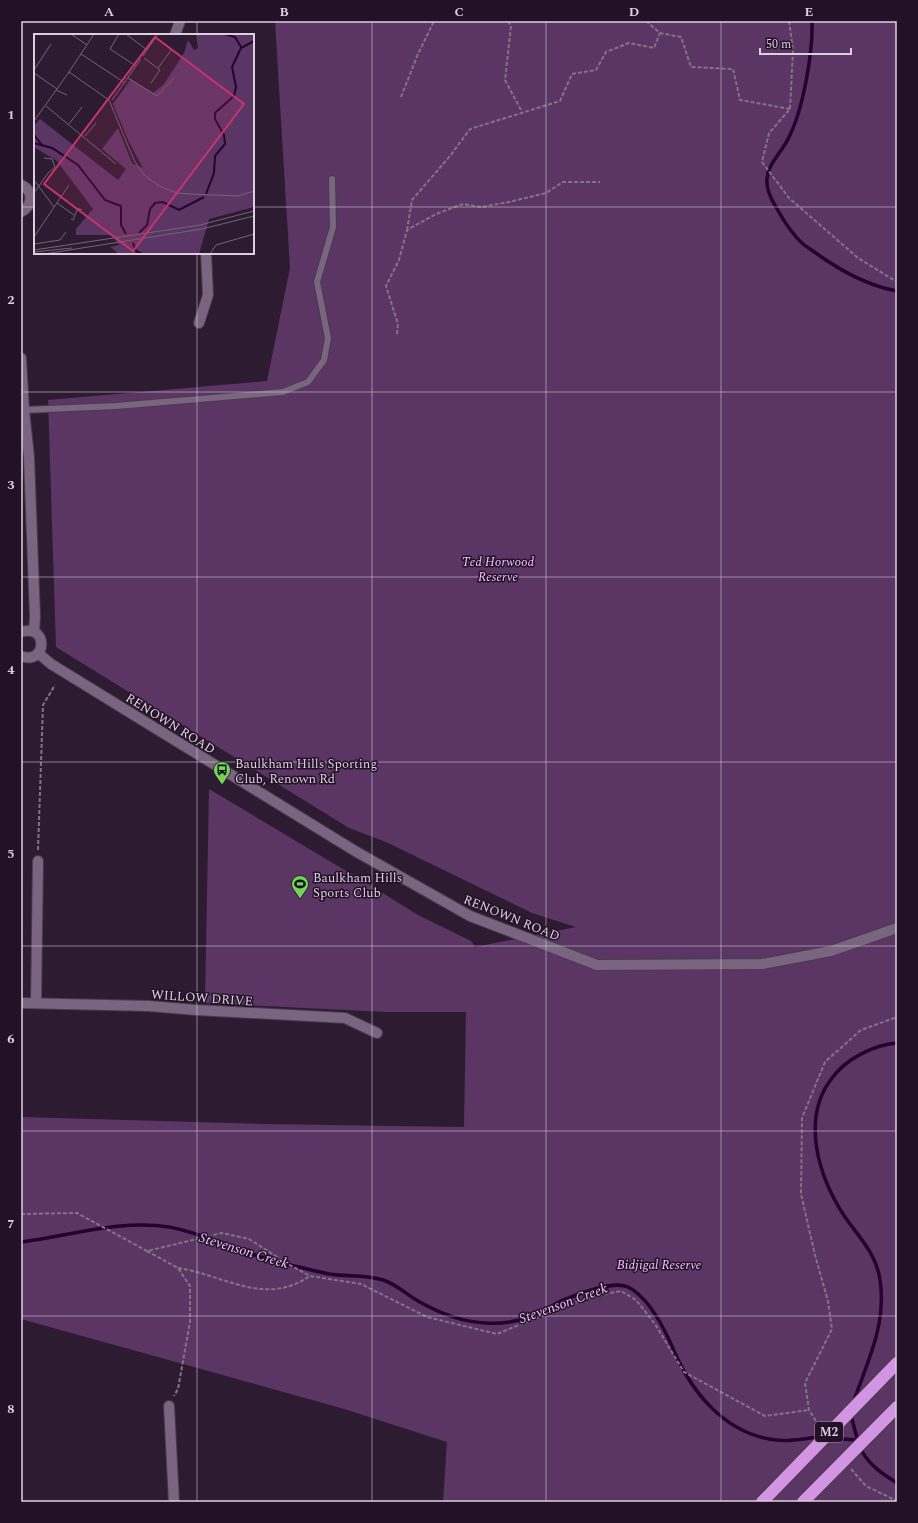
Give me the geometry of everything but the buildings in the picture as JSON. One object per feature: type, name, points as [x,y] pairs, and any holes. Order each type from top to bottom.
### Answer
[{"type":"highway","name":"M2","points":[[762,1502],[897,1363]]},
{"type":"highway","name":"M2","points":[[803,1502],[897,1407]]},
{"type":"street","points":[[175,34],[180,21]]},
{"type":"street","points":[[21,184],[28,189],[33,198],[28,206],[21,212]]},
{"type":"street","points":[[199,324],[208,295],[206,254]]},
{"type":"street","points":[[21,358],[25,457],[35,617],[34,631]]},
{"type":"street","points":[[21,632],[29,630],[34,631],[40,637],[42,646],[38,654],[30,658],[21,656]]},
{"type":"street","name":"RENOWN ROAD","points":[[38,654],[51,664],[355,851],[470,916],[597,965],[762,964],[831,952],[897,928]]},
{"type":"street","points":[[36,1003],[38,861]]},
{"type":"street","name":"WILLOW DRIVE","points":[[21,1003],[149,1006],[204,1011],[345,1018],[377,1033]]},
{"type":"street","points":[[169,1406],[174,1502]]},
{"type":"lane","points":[[24,410],[38,408],[116,406],[283,392],[308,382],[324,360],[328,338],[317,282],[333,227],[332,180]]},
{"type":"path","points":[[401,97],[418,54],[434,21]]},
{"type":"path","points":[[508,21],[511,26],[505,80],[523,112]]},
{"type":"path","points":[[646,21],[660,33],[681,37],[691,67],[733,69],[740,100],[790,109]]},
{"type":"path","points":[[789,21],[793,50],[790,109],[769,133],[762,162],[789,198],[858,258],[897,282]]},
{"type":"path","points":[[397,334],[398,324],[386,286],[399,260],[412,200],[450,156],[470,129],[560,101],[572,74],[596,70],[606,52],[629,43],[654,48],[660,33]]},
{"type":"path","points":[[406,230],[436,214],[464,204],[481,207],[509,202],[546,193],[563,182],[600,182]]},
{"type":"path","points":[[38,861],[43,705],[55,685]]},
{"type":"path","points":[[821,1429],[809,1410],[805,1383],[832,1329],[828,1301],[815,1255],[801,1194],[802,1118],[825,1062],[861,1030],[897,1017]]},
{"type":"path","points":[[21,1214],[77,1213],[178,1268],[192,1270],[242,1287],[269,1290],[300,1283],[310,1276]]},
{"type":"path","points":[[147,1251],[222,1233],[249,1239],[310,1276],[361,1284],[427,1317],[497,1334],[568,1305],[599,1295],[621,1291],[636,1300],[655,1324],[684,1372],[765,1416],[809,1410]]},
{"type":"path","points":[[178,1268],[190,1286],[190,1322],[178,1388]]},
{"type":"path","points":[[859,1478],[866,1486],[897,1501]]},
{"type":"green space","points":[[275,21],[897,21],[897,1502],[443,1502],[447,1442],[341,1408],[21,1319],[21,1117],[263,1124],[464,1127],[466,1012],[386,1012],[205,1003],[209,789],[418,915],[471,941],[475,947],[576,927],[532,913],[386,842],[349,828],[56,647],[48,400],[267,381],[290,268]]},
{"type":"waterway","points":[[812,21],[809,65],[802,98],[788,139],[768,173],[768,190],[772,201],[785,222],[803,244],[847,273],[876,286],[897,291]]},
{"type":"waterway","points":[[853,1403],[870,1358],[878,1328],[881,1312],[880,1280],[871,1254],[836,1202],[821,1167],[815,1130],[817,1112],[822,1094],[838,1071],[852,1059],[861,1054],[888,1044],[897,1043]]},
{"type":"waterway","name":"Stevenson Creek","points":[[21,1242],[95,1229],[132,1225],[169,1227],[198,1234],[285,1264],[329,1274],[377,1278],[388,1282],[418,1301],[442,1313],[459,1319],[486,1323],[508,1322],[525,1319],[563,1300],[586,1291],[605,1286],[622,1285],[628,1287],[642,1297],[648,1304],[663,1328],[679,1361],[698,1393],[710,1407],[724,1419],[740,1429],[757,1436],[776,1440],[821,1437]]},
{"type":"waterway","points":[[852,1413],[852,1419],[858,1442]]},
{"type":"waterway","name":"Stevenson Creek","points":[[829,1438],[857,1440]]},
{"type":"waterway","points":[[860,1448],[867,1459],[876,1468],[897,1483]]},
{"type":"place","name":"Baulkham Hills Sporting Club, Renown Rd","points":[[222,785]]},
{"type":"place","name":"Baulkham Hills Sports Club","points":[[300,899]]},
{"type":"park label","name":"Ted Horwood Reserve","points":[[498,568]]},
{"type":"park label","name":"Bidjigal Reserve","points":[[659,1264]]}]
